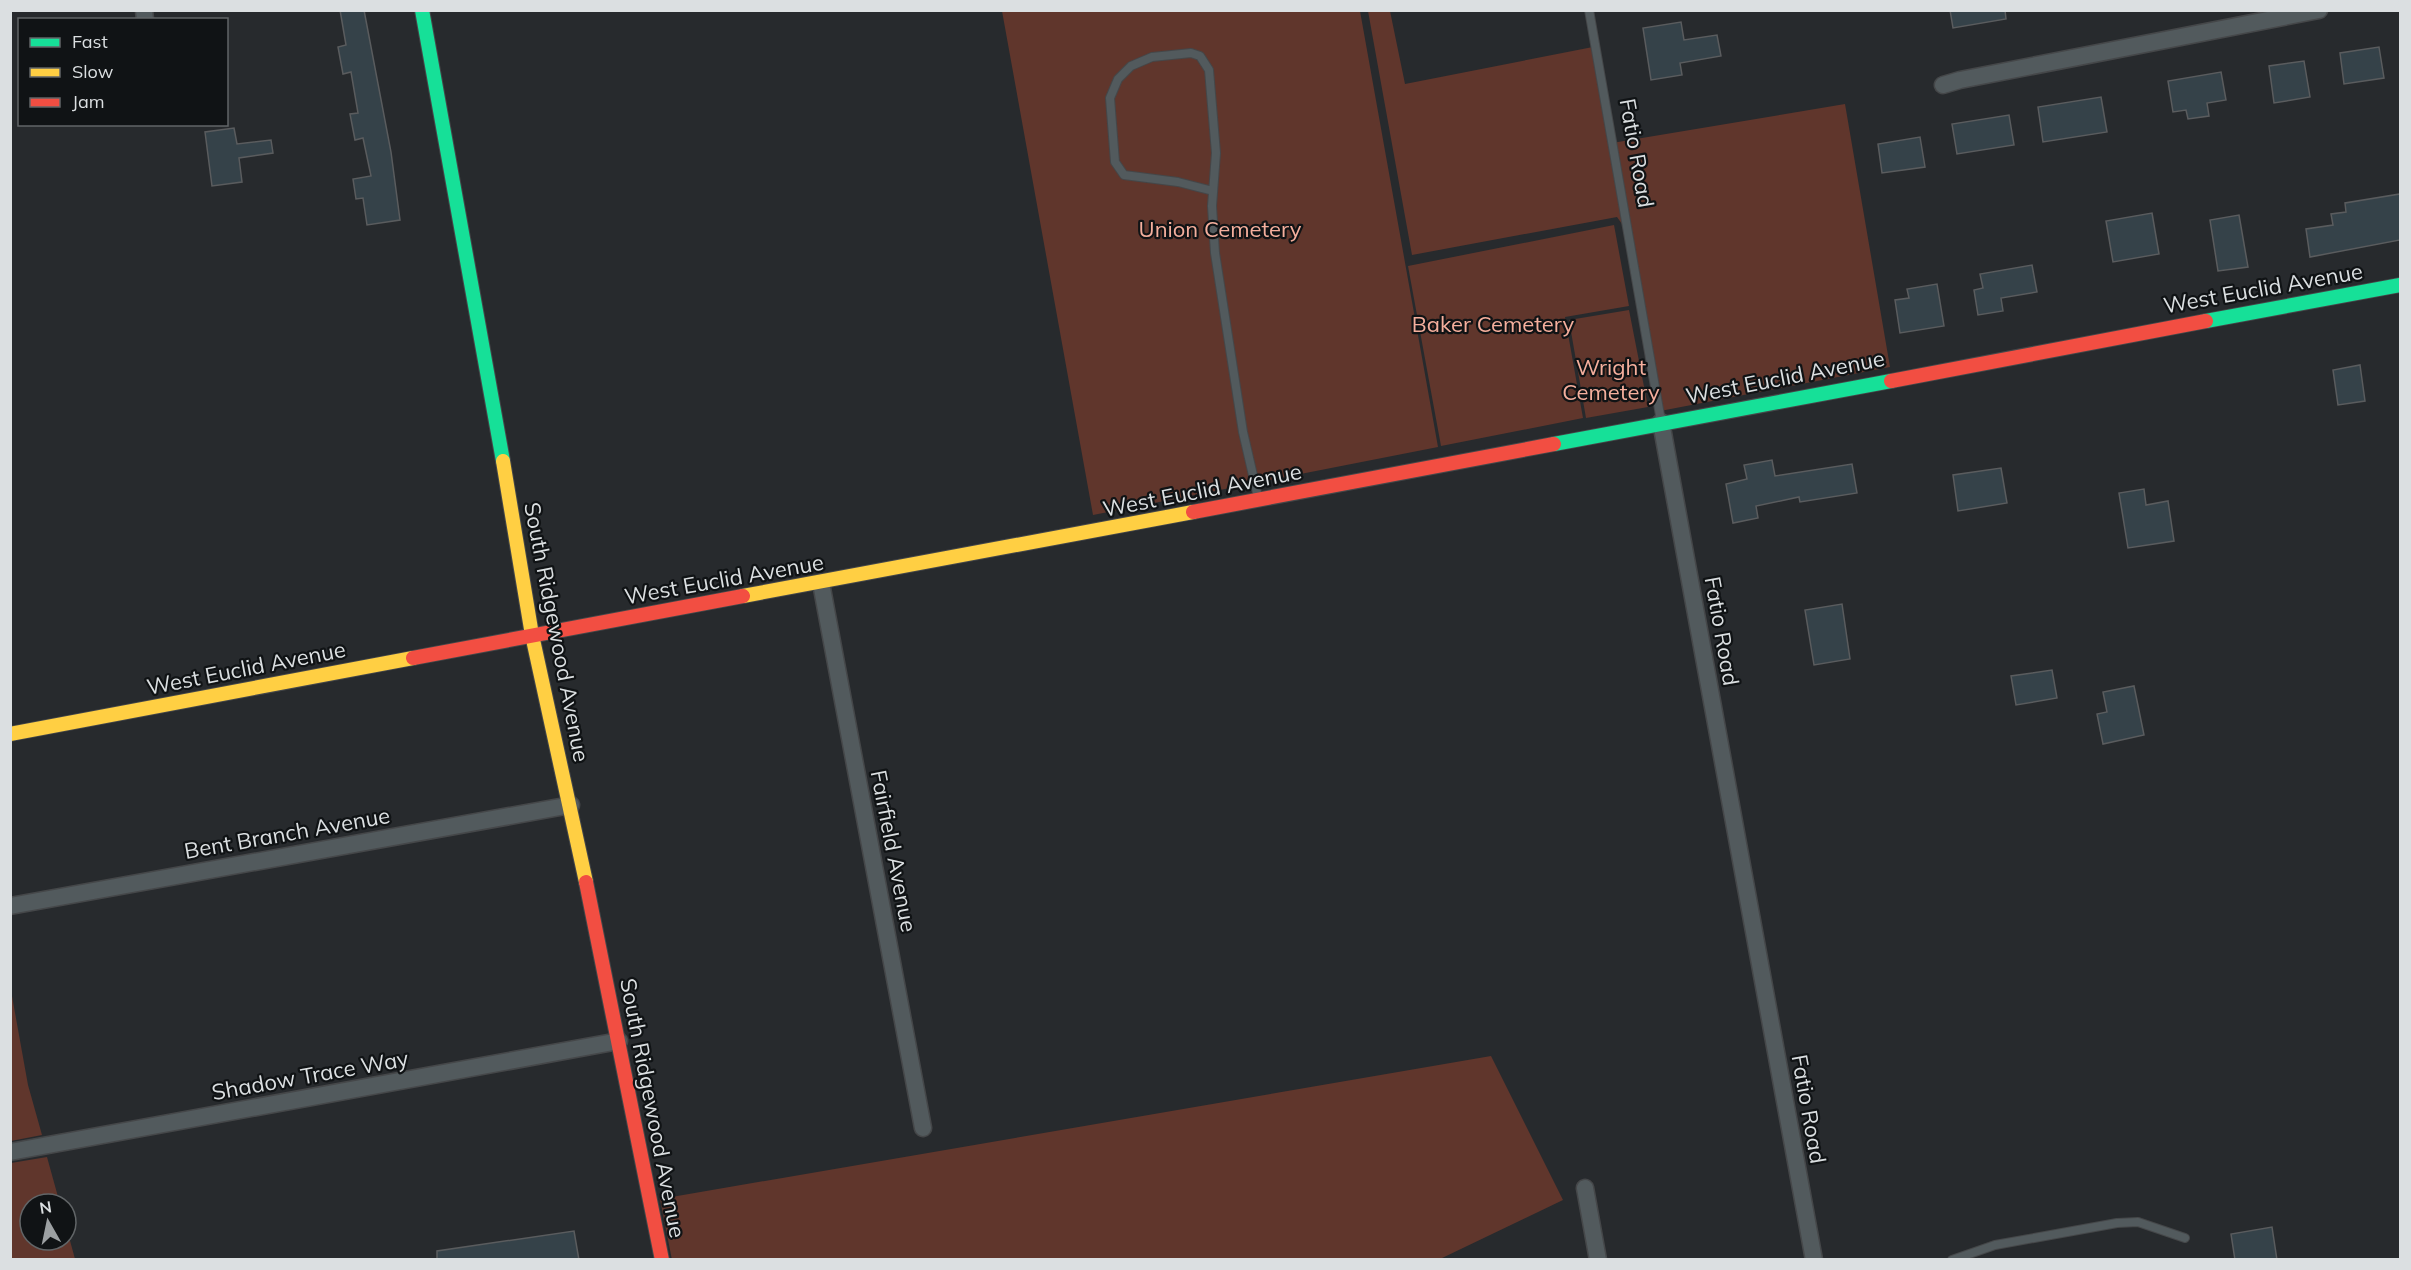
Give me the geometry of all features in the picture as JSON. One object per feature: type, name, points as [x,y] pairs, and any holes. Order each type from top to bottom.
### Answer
[{"type":"street","name":"South Ridgewood Avenue","points":[[422,10],[489,372],[532,635],[571,805],[662,1260]]},
{"type":"street","points":[[1943,86],[1971,77],[2319,10]]},
{"type":"street","name":"West Euclid Avenue","points":[[10,734],[1259,501],[1661,422],[2400,285]]},
{"type":"street","name":"Fatio Road","points":[[1661,422],[1814,1260]]},
{"type":"street","name":"Fairfield Avenue","points":[[821,583],[923,1128]]},
{"type":"street","name":"Bent Branch Avenue","points":[[10,906],[571,805]]},
{"type":"street","name":"Shadow Trace Way","points":[[10,1152],[618,1041]]},
{"type":"street","points":[[1585,1188],[1598,1260]]},
{"type":"lane","name":"Fatio Road","points":[[1589,10],[1661,422]]},
{"type":"lane","points":[[1214,191],[1178,182],[1124,175],[1115,162],[1110,98],[1118,79],[1131,66],[1152,57],[1191,53],[1200,56],[1209,70],[1216,153],[1215,253],[1243,432],[1259,501]]},
{"type":"lane","points":[[1952,1260],[1995,1245],[2117,1223],[2138,1222],[2185,1238]]},
{"type":"green space","name":"Union Cemetery","points":[[1002,11],[1360,11],[1438,447],[1093,515]]},
{"type":"green space","points":[[1368,11],[1390,11],[1405,84],[1598,46],[1612,143],[1845,104],[1890,367],[1655,412],[1656,405],[1622,224],[1617,217],[1412,255]]},
{"type":"green space","name":"Baker Cemetery","points":[[1614,225],[1629,306],[1565,317],[1583,418],[1441,446],[1408,266]]},
{"type":"green space","name":"Wright Cemetery","points":[[1629,310],[1648,407],[1586,418],[1569,320]]},
{"type":"green space","points":[[10,985],[28,1085],[42,1135],[11,1141]]},
{"type":"green space","points":[[1491,1056],[1563,1200],[1440,1259],[672,1260],[660,1199]]},
{"type":"green space","points":[[47,1157],[57,1192],[18,1192],[18,1252],[73,1252],[75,1259],[11,1259],[11,1163]]},
{"type":"building","points":[[340,10],[364,10],[391,152],[400,220],[367,225],[363,198],[356,199],[353,179],[371,176],[363,138],[355,140],[350,114],[358,113],[351,72],[343,74],[338,47],[346,45]]},
{"type":"building","points":[[1950,10],[2005,10],[2006,19],[1953,28]]},
{"type":"building","points":[[1681,22],[1684,40],[1717,35],[1721,56],[1680,63],[1682,75],[1651,80],[1643,28]]},
{"type":"building","points":[[2379,47],[2384,78],[2344,84],[2340,53]]},
{"type":"building","points":[[2304,61],[2310,97],[2274,103],[2269,66]]},
{"type":"building","points":[[2221,72],[2226,100],[2207,103],[2209,116],[2188,119],[2186,110],[2173,112],[2168,81]]},
{"type":"building","points":[[2101,97],[2107,132],[2043,142],[2038,107]]},
{"type":"building","points":[[2009,115],[2014,145],[1957,154],[1952,124]]},
{"type":"building","points":[[234,128],[237,144],[271,140],[273,153],[239,158],[242,182],[212,186],[205,132]]},
{"type":"building","points":[[1920,137],[1925,167],[1882,173],[1878,144]]},
{"type":"building","points":[[2400,194],[2400,240],[2310,257],[2306,229],[2333,225],[2331,214],[2346,212],[2345,203]]},
{"type":"building","points":[[2152,213],[2159,254],[2113,262],[2106,221]]},
{"type":"building","points":[[2239,215],[2248,267],[2218,271],[2210,220]]},
{"type":"building","points":[[2032,265],[2037,292],[2001,298],[2003,311],[1978,315],[1974,290],[1983,288],[1980,274]]},
{"type":"building","points":[[1937,284],[1944,326],[1900,333],[1895,300],[1909,298],[1907,289]]},
{"type":"building","points":[[2360,365],[2365,401],[2338,405],[2333,370]]},
{"type":"building","points":[[1772,460],[1775,476],[1852,464],[1857,493],[1800,502],[1799,497],[1756,506],[1758,518],[1733,523],[1726,484],[1747,479],[1744,465]]},
{"type":"building","points":[[2001,468],[2007,503],[1958,511],[1953,475]]},
{"type":"building","points":[[2144,489],[2146,505],[2168,501],[2174,541],[2128,548],[2119,493]]},
{"type":"building","points":[[1842,604],[1850,659],[1814,665],[1805,610]]},
{"type":"building","points":[[2052,670],[2057,698],[2016,705],[2011,676]]},
{"type":"building","points":[[2134,686],[2144,735],[2103,744],[2097,714],[2107,712],[2103,692]]},
{"type":"building","points":[[2272,1227],[2277,1260],[2235,1260],[2231,1234]]},
{"type":"building","points":[[574,1231],[579,1260],[437,1260],[437,1251]]},
{"type":"traffic: fast","points":[[422,10],[503,461]]},
{"type":"traffic: fast","points":[[2206,321],[2400,285]]},
{"type":"traffic: fast","points":[[1554,444],[1891,381]]},
{"type":"traffic: slow","points":[[503,461],[532,635],[586,882]]},
{"type":"traffic: slow","points":[[743,596],[1193,512]]},
{"type":"traffic: slow","points":[[10,734],[413,658]]},
{"type":"traffic: jam","points":[[1891,381],[2206,321]]},
{"type":"traffic: jam","points":[[1193,512],[1554,444]]},
{"type":"traffic: jam","points":[[413,658],[743,596]]},
{"type":"traffic: jam","points":[[586,882],[662,1260]]}]
